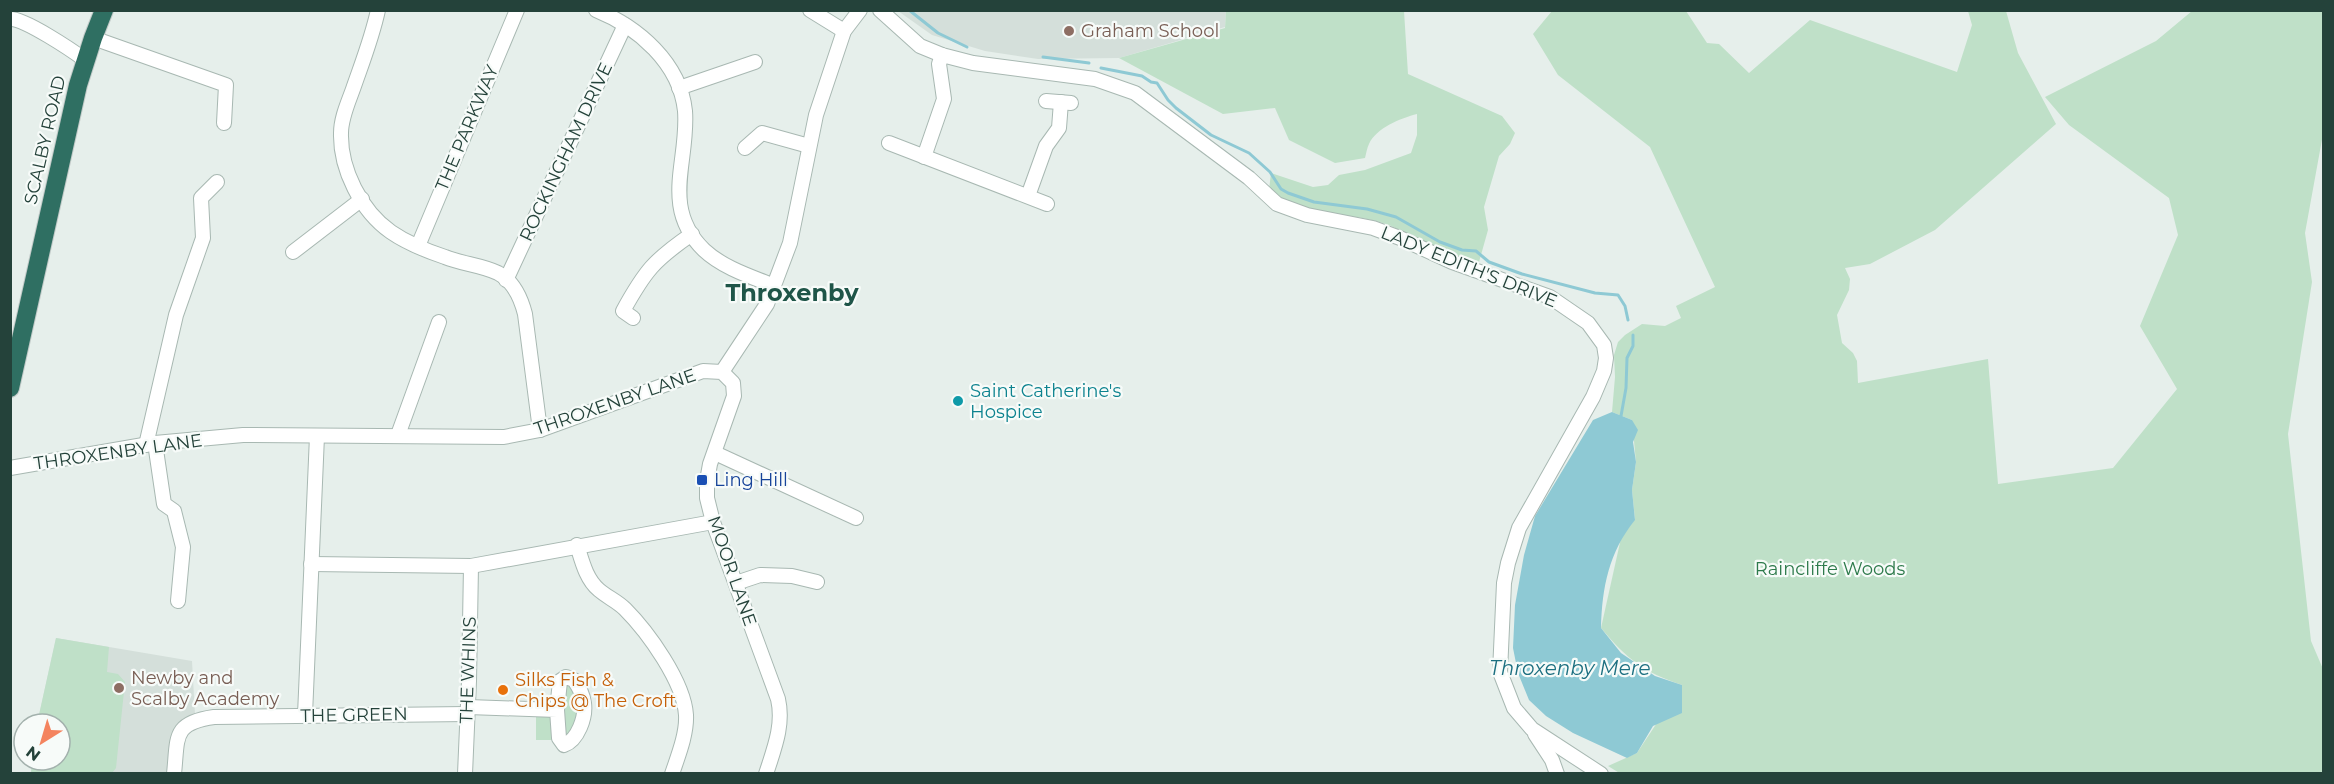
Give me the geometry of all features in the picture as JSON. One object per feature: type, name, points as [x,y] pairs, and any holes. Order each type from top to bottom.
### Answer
[{"type":"highway","name":"SCALBY ROAD","points":[[10,388],[13,363],[86,60],[104,10]]},
{"type":"street","points":[[378,10],[374,31],[341,129],[341,145],[345,163],[354,186],[379,222],[404,240],[446,258],[489,270],[507,280],[522,304],[540,430]]},
{"type":"street","name":"THE PARKWAY","points":[[418,246],[517,10]]},
{"type":"street","points":[[596,10],[638,33],[652,46],[666,63],[679,88],[685,111],[679,189],[680,211],[692,234],[703,249],[718,260],[772,285]]},
{"type":"street","points":[[810,10],[844,31]]},
{"type":"street","name":"THROXENBY LANE","points":[[10,468],[150,444],[243,435],[504,437],[540,430],[704,371],[722,372],[767,304],[772,285],[790,243],[819,107],[844,31],[860,10]]},
{"type":"street","name":"LADY EDITH'S DRIVE","points":[[880,10],[920,46],[942,55],[973,63],[1095,79],[1135,93],[1250,178],[1277,204],[1307,215],[1372,228],[1400,238],[1452,262],[1550,297],[1588,323],[1604,345],[1606,358],[1604,371],[1593,397],[1519,528],[1504,583],[1500,672],[1509,698],[1522,719],[1532,729],[1600,774]]},
{"type":"street","points":[[16,16],[86,60]]},
{"type":"street","name":"ROCKINGHAM DRIVE","points":[[507,280],[625,25]]},
{"type":"street","points":[[93,38],[226,85],[224,123]]},
{"type":"street","points":[[924,157],[944,99],[939,64],[942,55]]},
{"type":"street","points":[[679,88],[755,62]]},
{"type":"street","points":[[1028,196],[1046,146],[1059,128],[1060,102]]},
{"type":"street","points":[[746,148],[762,134],[809,146]]},
{"type":"street","points":[[889,144],[1047,204]]},
{"type":"street","points":[[178,601],[183,547],[174,511],[164,504],[150,444],[176,315],[203,238],[201,198],[217,182]]},
{"type":"street","points":[[293,252],[362,199]]},
{"type":"street","points":[[628,314],[651,265],[692,234]]},
{"type":"street","points":[[398,435],[439,322]]},
{"type":"street","name":"MOOR LANE","points":[[722,372],[734,383],[734,396],[707,481],[707,498],[713,522],[778,699],[781,713],[779,731],[766,774]]},
{"type":"street","points":[[305,715],[317,436]]},
{"type":"street","points":[[715,453],[858,517]]},
{"type":"street","points":[[311,564],[471,566],[713,522]]},
{"type":"street","points":[[577,545],[586,573],[597,588],[622,606],[643,628],[679,692],[686,715],[672,774]]},
{"type":"street","name":"THE WHINS","points":[[465,774],[471,566]]},
{"type":"street","points":[[736,583],[760,574],[792,576],[818,583]]},
{"type":"street","name":"THE GREEN","points":[[174,774],[178,737],[184,727],[194,720],[214,717],[467,710],[557,710]]},
{"type":"street","points":[[1532,729],[1552,760],[1557,774]]},
{"type":"shaded area","name":"Graham School","points":[[898,11],[1226,11],[1225,27],[1119,58],[1038,59],[985,51],[932,35]]},
{"type":"shaded area","name":"Newby and Scalby Academy","points":[[56,638],[192,661],[195,714],[174,728],[168,773],[31,774],[31,772],[72,772],[72,712],[40,712]]},
{"type":"green space","points":[[1226,11],[1404,11],[1408,74],[1502,116],[1515,133],[1510,144],[1499,156],[1484,207],[1488,230],[1479,262],[1436,250],[1386,224],[1310,210],[1282,199],[1269,190],[1271,173],[1313,187],[1328,185],[1339,175],[1365,170],[1411,153],[1417,135],[1417,114],[1397,121],[1377,133],[1369,144],[1365,158],[1335,163],[1289,140],[1275,108],[1223,114],[1119,58],[1225,28]]},
{"type":"green space","name":"Raincliffe Woods","points":[[1552,11],[1686,11],[1707,43],[1719,44],[1749,73],[1810,20],[1957,72],[1972,25],[1968,11],[2006,11],[2018,53],[2056,124],[1935,230],[1870,264],[1845,268],[1850,279],[1849,290],[1837,315],[1842,343],[1853,353],[1857,361],[1858,383],[1988,359],[1998,484],[2113,468],[2177,389],[2140,326],[2178,235],[2169,198],[2069,125],[2045,97],[2156,41],[2192,11],[2323,11],[2323,134],[2305,233],[2312,282],[2288,434],[2311,641],[2323,669],[2323,773],[1621,774],[1608,766],[1637,753],[1682,685],[1657,675],[1637,663],[1601,628],[1621,538],[1635,519],[1632,490],[1636,462],[1632,420],[1612,412],[1614,355],[1618,342],[1625,335],[1642,324],[1665,326],[1681,318],[1676,306],[1715,287],[1650,147],[1558,75],[1533,34]]},
{"type":"green space","points":[[56,638],[109,647],[107,672],[118,674],[125,682],[116,768],[112,773],[31,773],[72,772],[72,712],[40,712]]},
{"type":"green space","points":[[570,684],[576,698],[578,725],[567,735],[564,732],[563,692],[566,685]]},
{"type":"green space","points":[[536,716],[553,718],[552,740],[536,740]]},
{"type":"water","name":"Throxenby Mere","points":[[1612,412],[1632,420],[1638,430],[1633,442],[1636,462],[1632,490],[1635,520],[1613,557],[1605,584],[1601,628],[1621,653],[1655,676],[1682,685],[1682,713],[1653,726],[1637,753],[1627,758],[1573,733],[1546,716],[1529,700],[1518,673],[1513,648],[1515,605],[1524,555],[1535,516],[1593,420]]},
{"type":"waterway","points":[[909,10],[938,33],[967,47]]},
{"type":"waterway","points":[[1043,57],[1089,63]]},
{"type":"waterway","points":[[1101,68],[1142,76],[1157,83],[1176,108],[1211,135],[1249,153],[1270,172],[1281,189],[1288,193],[1314,202],[1367,209],[1396,217],[1440,242],[1462,250],[1476,251],[1489,262],[1522,274],[1595,293],[1618,295],[1625,306],[1628,320]]},
{"type":"waterway","points":[[1621,416],[1626,388],[1627,358],[1633,346],[1633,335]]},
{"type":"place","name":"Graham School","points":[[1069,31]]},
{"type":"place","name":"Saint Catherine's Hospice","points":[[958,401]]},
{"type":"place","name":"Ling Hill","points":[[702,480]]},
{"type":"place","name":"Newby and Scalby Academy","points":[[119,688]]},
{"type":"place","name":"Silks Fish & Chips @ The Croft","points":[[503,690]]},
{"type":"district","name":"Throxenby","points":[[792,293]]}]
